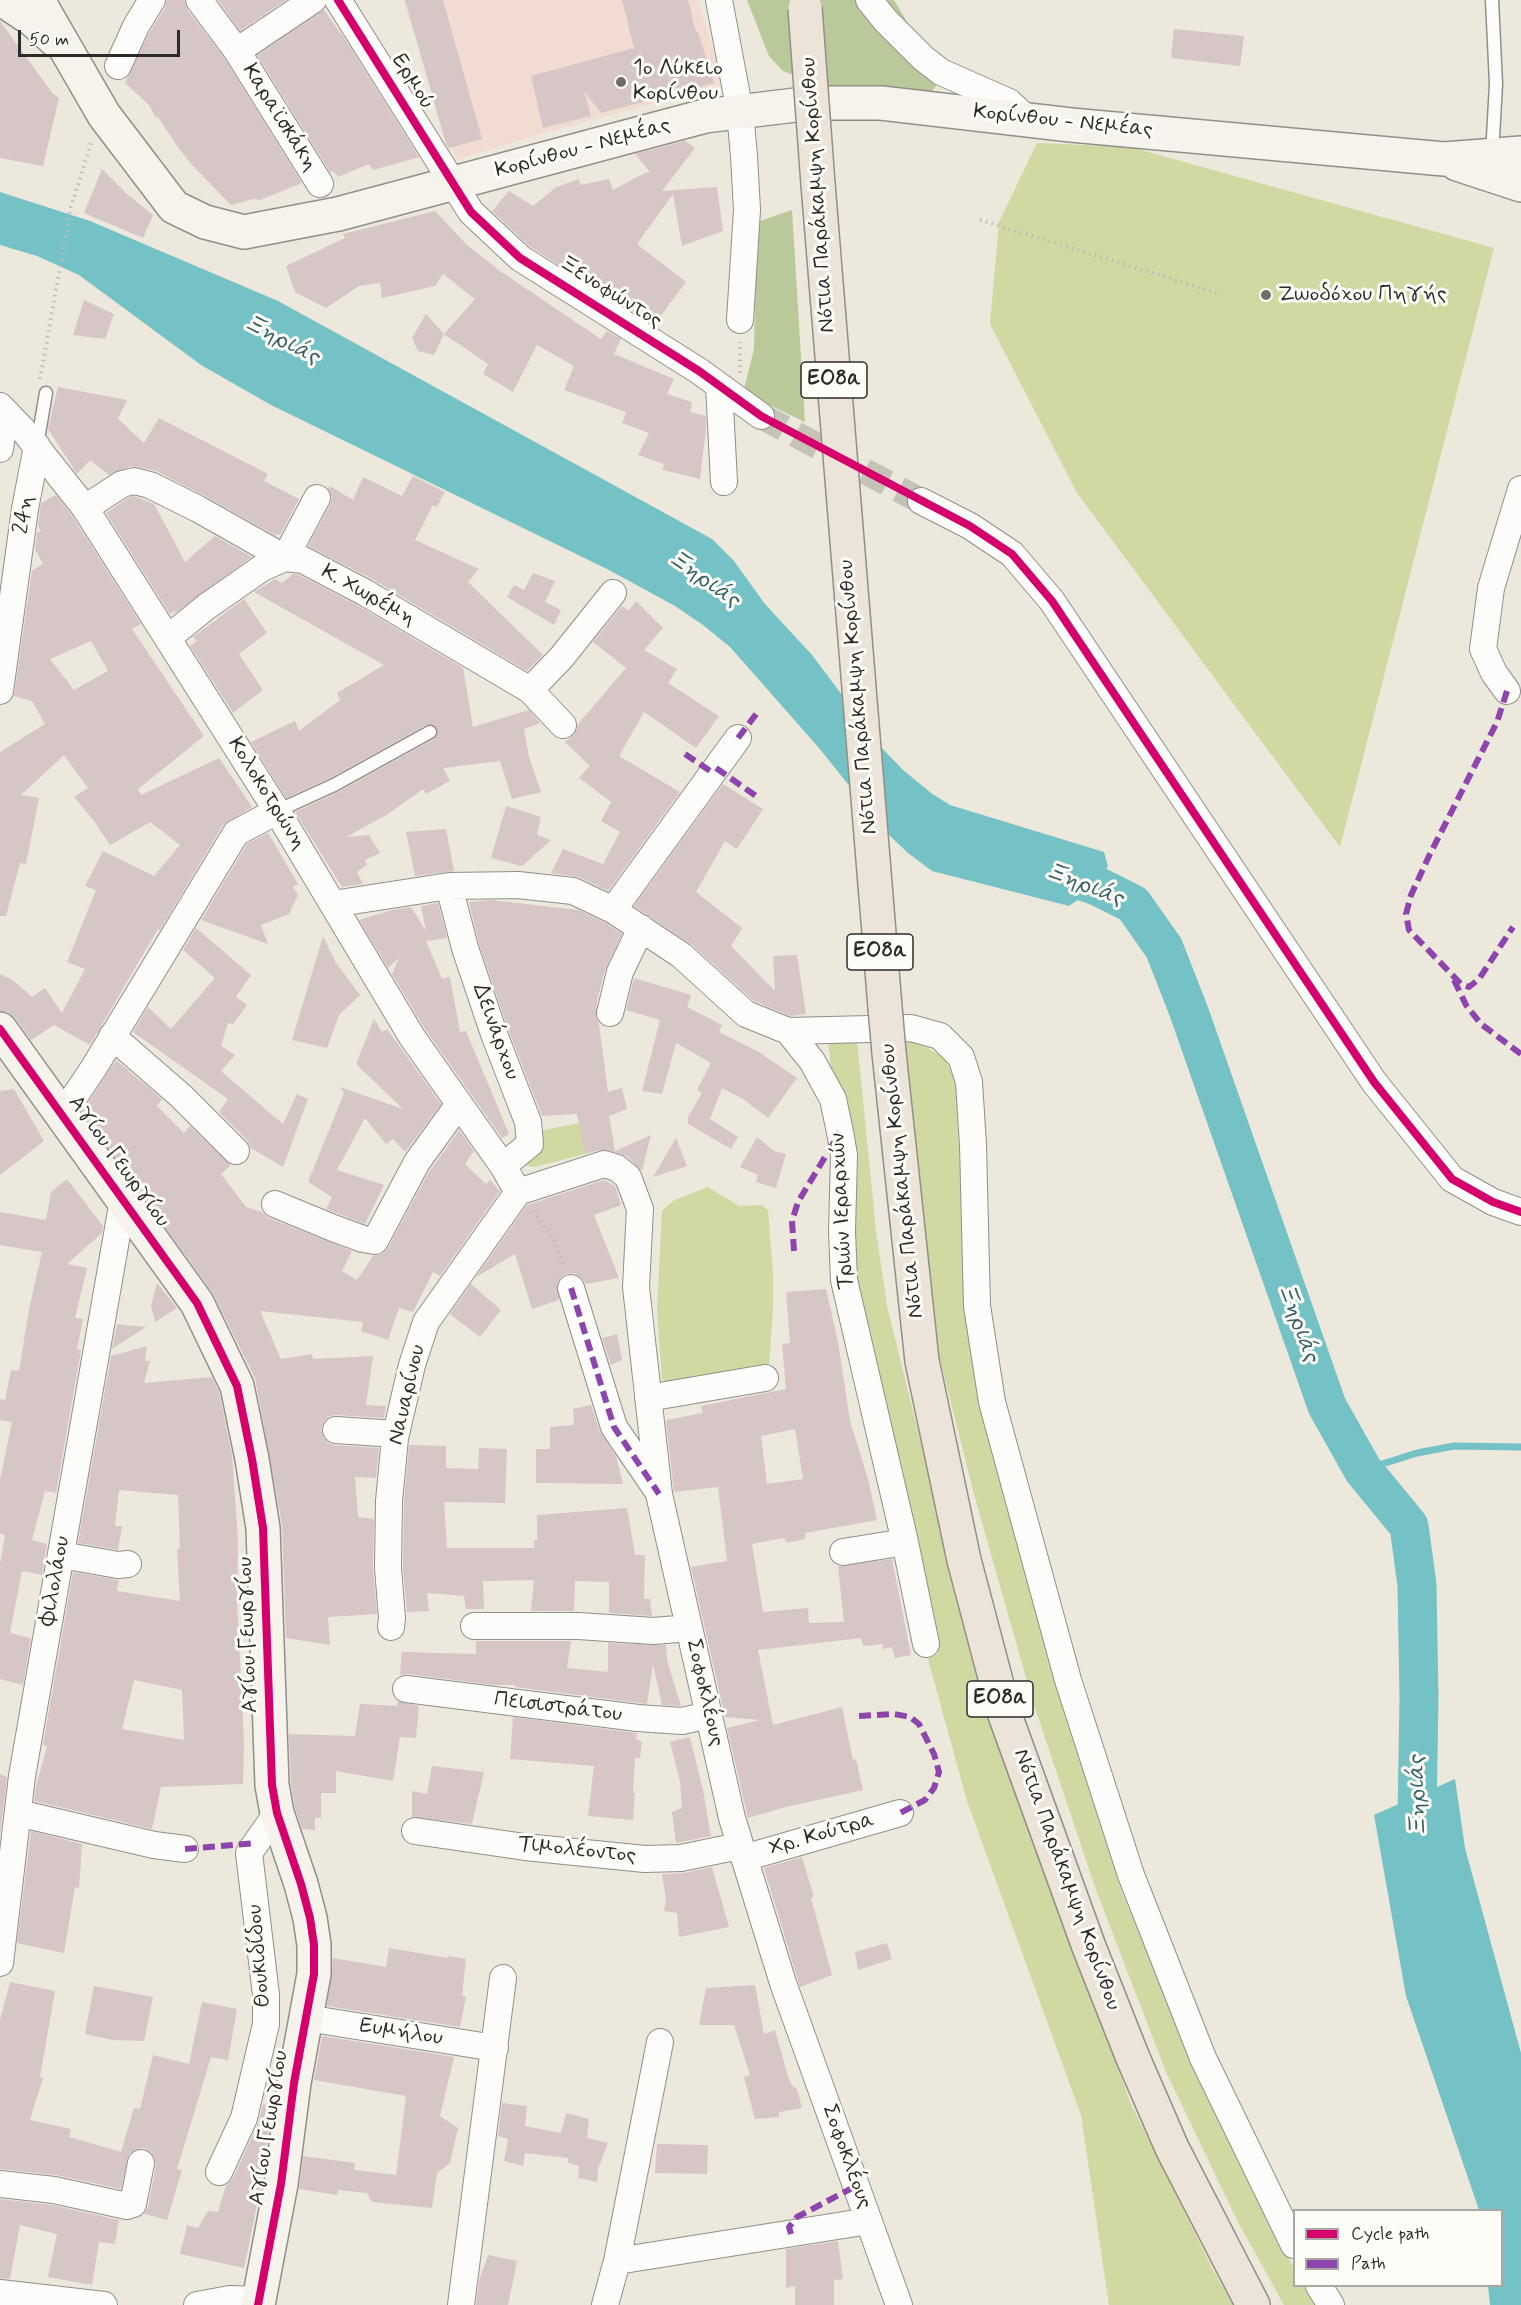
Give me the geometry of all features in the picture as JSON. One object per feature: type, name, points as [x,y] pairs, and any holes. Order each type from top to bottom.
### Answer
[{"type":"highway","name":"Νότια Παράκαμψη Κορίνθου","points":[[804,4],[885,1007],[922,1361],[964,1560],[1005,1716],[1089,1947],[1133,2058],[1172,2148],[1254,2305]]},
{"type":"main road","name":"Κορίνθου - Νεμέας","points":[[39,0],[105,115],[174,207],[204,222],[244,231],[266,229],[338,214],[705,116],[792,105],[843,102],[881,103],[1071,124],[1444,159]]},
{"type":"main road","name":"Κορίνθου - Νεμέας","points":[[7,2],[66,49]]},
{"type":"main road","points":[[1444,159],[1506,154]]},
{"type":"main road","points":[[1444,159],[1521,185]]},
{"type":"main road","name":"Αγίου Γεωργίου","points":[[0,1029],[197,1304],[237,1386],[263,1528],[272,1785],[277,1813],[310,1918],[314,1945],[314,1974],[294,2083],[266,2303]]},
{"type":"street","points":[[118,66],[136,26],[152,0]]},
{"type":"street","name":"Καραϊσκάκη","points":[[199,0],[237,51],[321,184]]},
{"type":"street","name":"Καραϊσκάκη","points":[[237,51],[313,0]]},
{"type":"street","name":"Ερμού","points":[[338,0],[455,184]]},
{"type":"street","points":[[719,0],[740,112],[747,210],[740,320]]},
{"type":"street","points":[[869,0],[916,51],[941,72],[1009,102],[1026,118]]},
{"type":"street","name":"Ξενοφώντος","points":[[455,184],[471,212],[520,258],[699,371],[730,381],[761,416]]},
{"type":"street","points":[[724,482],[730,381]]},
{"type":"street","points":[[0,449],[3,410]]},
{"type":"street","name":"Κολοκοτρώνη","points":[[3,410],[37,446],[85,508],[277,811],[412,1036],[503,1166],[518,1192]]},
{"type":"street","name":"24η","points":[[0,691],[25,510],[37,446]]},
{"type":"street","name":"Κ. Χωρέμη","points":[[85,508],[122,484],[134,481],[150,485],[285,558],[303,560],[364,592],[530,690],[562,725]]},
{"type":"street","points":[[1507,691],[1494,673],[1482,649],[1491,588],[1521,489]]},
{"type":"street","points":[[168,638],[206,607],[262,568],[285,558],[317,498]]},
{"type":"street","points":[[921,501],[970,526],[1012,554],[1052,601],[1374,1082],[1452,1179],[1493,1202],[1521,1212]]},
{"type":"street","points":[[530,690],[561,658],[614,593]]},
{"type":"street","points":[[613,910],[738,738]]},
{"type":"street","points":[[62,1115],[236,833],[277,811]]},
{"type":"street","name":"Τριών Ιεραρχών","points":[[333,904],[449,886],[518,885],[573,891],[613,910],[681,955],[746,1014],[788,1031],[812,1061],[833,1099],[844,1155],[842,1232],[844,1280],[905,1542],[926,1644]]},
{"type":"street","name":"Δεινάρχου","points":[[449,886],[465,948],[494,1034],[528,1122],[530,1144],[503,1166]]},
{"type":"street","points":[[610,1012],[620,972],[640,928]]},
{"type":"street","points":[[788,1031],[911,1028],[940,1036],[961,1057],[969,1082],[973,1144],[977,1306],[992,1402],[1068,1680],[1131,1875],[1203,2058],[1293,2243]]},
{"type":"street","points":[[112,1036],[146,1064],[236,1151]]},
{"type":"street","points":[[275,1204],[333,1228],[375,1241],[417,1162],[459,1104]]},
{"type":"street","name":"Σοφοκλέους","points":[[518,1192],[604,1164],[617,1168],[628,1177],[640,1209],[636,1287],[659,1494],[709,1716],[742,1852],[783,1983],[899,2305]]},
{"type":"street","name":"Ναυαρίνου","points":[[391,1627],[387,1541],[389,1501],[396,1434],[403,1400],[426,1322],[518,1192]]},
{"type":"street","name":"Φιλολάου","points":[[0,1963],[22,1776],[123,1200]]},
{"type":"street","points":[[571,1288],[614,1427],[659,1494]]},
{"type":"street","points":[[648,1398],[765,1378]]},
{"type":"street","points":[[336,1430],[396,1434]]},
{"type":"street","points":[[843,1552],[905,1542]]},
{"type":"street","points":[[61,1555],[118,1565],[128,1564]]},
{"type":"street","points":[[474,1626],[578,1626],[654,1631],[689,1628]]},
{"type":"street","name":"Πεισιστράτου","points":[[406,1689],[638,1718],[682,1721],[709,1716]]},
{"type":"street","points":[[18,1813],[154,1845],[185,1849]]},
{"type":"street","name":"Θουκιδίδου","points":[[219,2172],[244,2118],[266,2024],[266,1995],[249,1853],[277,1813]]},
{"type":"street","name":"Χρ. Κούτρα","points":[[742,1852],[900,1813]]},
{"type":"street","name":"Τιμολέοντος","points":[[415,1831],[525,1847],[645,1859],[742,1852]]},
{"type":"street","points":[[461,2305],[503,1978]]},
{"type":"street","name":"Ευμήλου","points":[[306,2018],[495,2048]]},
{"type":"street","points":[[605,2305],[617,2261],[660,2042]]},
{"type":"street","points":[[0,2184],[54,2190],[127,2206],[133,2204],[141,2163]]},
{"type":"street","points":[[617,2261],[869,2221]]},
{"type":"street","points":[[1320,2287],[1331,2305]]},
{"type":"street","points":[[0,2293],[104,2305]]},
{"type":"street","points":[[197,2305],[230,2299],[266,2303]]},
{"type":"lane","points":[[1492,0],[1496,84],[1506,154]]},
{"type":"lane","points":[[37,446],[46,393]]},
{"type":"lane","points":[[277,811],[334,785],[430,732]]},
{"type":"path","points":[[39,380],[71,207],[85,158],[105,115]]},
{"type":"path","points":[[980,220],[1221,294]]},
{"type":"path","points":[[730,381],[740,320]]},
{"type":"path","points":[[518,1192],[554,1239],[571,1288]]},
{"type":"shaded area","points":[[403,0],[698,0],[723,84],[533,136],[456,160]]},
{"type":"green space","points":[[747,0],[894,0],[907,22],[933,56],[936,86],[929,96],[829,88],[783,71],[769,56]]},
{"type":"green space","points":[[1037,143],[1130,147],[1494,248],[1340,847],[1077,493],[990,324],[999,222]]},
{"type":"green space","points":[[792,210],[805,422],[765,403],[744,389],[754,349],[757,222]]},
{"type":"green space","points":[[900,1039],[923,1045],[945,1059],[955,1080],[965,1252],[1003,1491],[1060,1697],[1123,1895],[1187,2048],[1293,2267],[1293,2287],[1305,2287],[1316,2305],[1284,2305],[1238,2222],[1166,2072],[1096,1890],[1032,1699],[974,1494],[933,1332]]},
{"type":"green space","points":[[828,1040],[857,1040],[876,1231],[887,1306],[942,1528],[1051,1880],[1130,2102],[1212,2268],[1233,2305],[1109,2305],[1081,2115],[967,1801],[928,1659],[938,1654],[856,1298]]},
{"type":"green space","points":[[579,1123],[585,1154],[535,1167],[522,1165],[540,1131]]},
{"type":"green space","points":[[708,1187],[739,1206],[761,1205],[768,1210],[773,1273],[769,1367],[670,1384],[662,1379],[657,1312],[662,1211],[673,1201]]},
{"type":"water","points":[[0,192],[90,221],[278,301],[712,539],[734,561],[765,604],[812,655],[881,747],[902,769],[950,805],[1104,852],[1108,866],[1097,886],[1069,906],[932,871],[888,834],[819,748],[730,647],[703,625],[675,606],[609,570],[271,405],[201,365],[79,275],[37,256],[0,245]]},
{"type":"water","points":[[1455,1779],[1465,1848],[1521,2053],[1521,2305],[1490,2305],[1488,2287],[1503,2287],[1503,2209],[1479,2209],[1406,1996],[1374,1815]]},
{"type":"building","points":[[167,0],[184,0],[187,9],[225,59],[302,183],[260,200],[253,199],[231,205],[192,165],[158,117],[156,118],[149,105],[125,83],[149,33],[165,8]]},
{"type":"building","points":[[218,0],[286,0],[240,31]]},
{"type":"building","points":[[405,0],[443,0],[482,139],[449,148],[446,144]]},
{"type":"building","points":[[622,0],[688,0],[696,32],[698,32],[714,83],[601,113],[584,91],[591,116],[543,128],[531,76],[634,48]]},
{"type":"building","points":[[324,10],[349,45],[419,157],[373,170],[369,164],[338,177],[333,171],[330,172],[257,55]]},
{"type":"building","points":[[0,21],[53,94],[59,98],[43,166],[0,158]]},
{"type":"building","points":[[1174,29],[1244,36],[1240,66],[1171,58]]},
{"type":"building","points":[[685,141],[695,148],[662,191],[717,187],[723,231],[682,246],[673,194],[637,244],[686,282],[654,325],[529,246],[492,211],[509,191],[533,206],[556,187],[579,179],[580,185],[609,179],[613,190],[650,172],[635,154]]},
{"type":"building","points":[[102,169],[128,195],[153,215],[143,238],[84,213]]},
{"type":"building","points":[[435,211],[467,245],[500,271],[601,339],[607,331],[621,339],[614,354],[674,379],[667,394],[692,402],[690,412],[706,416],[700,479],[663,470],[664,464],[638,455],[649,433],[622,423],[626,412],[564,390],[574,366],[537,345],[513,392],[483,374],[488,364],[444,334],[475,299],[443,274],[435,286],[382,298],[380,283],[359,286],[326,308],[295,292],[286,266],[345,238],[343,234]]},
{"type":"building","points":[[84,300],[114,314],[105,339],[73,335]]},
{"type":"building","points":[[426,314],[444,334],[434,355],[418,351],[412,338]]},
{"type":"building","points":[[58,387],[127,400],[118,419],[144,443],[159,418],[268,474],[264,481],[299,499],[280,535],[276,536],[154,470],[131,466],[109,475],[90,460],[77,474],[48,429]]},
{"type":"building","points":[[413,476],[445,492],[437,507],[433,505],[415,540],[479,569],[468,582],[543,655],[527,671],[372,579],[308,546],[330,505],[332,498],[328,489],[330,486],[353,500],[363,477],[402,496]]},
{"type":"building","points":[[56,495],[73,517],[141,624],[132,629],[204,736],[138,789],[141,795],[219,758],[252,807],[223,825],[160,930],[158,929],[90,1045],[54,1025],[31,1040],[15,1018],[8,1012],[0,1011],[0,974],[13,980],[32,997],[45,988],[62,1013],[85,969],[67,962],[96,890],[85,886],[103,851],[154,876],[180,845],[150,822],[110,845],[74,797],[88,788],[64,755],[21,795],[39,798],[26,864],[20,863],[6,916],[0,916],[0,752],[45,724],[32,701],[14,696],[32,571],[43,564],[35,549],[37,533],[41,531],[38,526],[41,503]],"holes":[[[91,641],[108,671],[74,690],[50,659]]]},
{"type":"building","points":[[134,496],[154,504],[185,562],[215,536],[252,557],[175,613],[174,611],[170,614],[106,513]]},
{"type":"building","points":[[533,573],[555,581],[545,602],[561,610],[554,625],[507,597],[514,585],[524,590]]},
{"type":"building","points":[[293,574],[357,605],[463,668],[473,727],[529,710],[540,723],[524,729],[529,757],[541,792],[512,799],[500,761],[443,768],[450,781],[426,794],[423,789],[388,814],[346,837],[369,835],[380,853],[365,860],[367,865],[357,872],[363,884],[342,887],[295,812],[338,792],[434,739],[438,732],[434,725],[426,725],[330,778],[286,798],[251,742],[295,721],[299,731],[340,700],[337,693],[384,665],[254,592],[275,579],[282,583]]},
{"type":"building","points":[[244,599],[267,633],[239,654],[263,690],[233,713],[190,646],[197,641],[193,637]]},
{"type":"building","points":[[636,601],[663,628],[644,650],[677,669],[668,683],[719,716],[696,748],[644,712],[619,756],[680,792],[608,891],[579,877],[551,873],[563,849],[603,864],[620,832],[601,821],[611,802],[579,778],[590,766],[565,742],[574,735],[579,723],[626,668],[593,642],[622,606],[629,611]]},
{"type":"building","points":[[723,784],[763,809],[737,849],[725,841],[696,892],[742,928],[731,946],[775,991],[773,956],[797,955],[806,1014],[790,1016],[754,1001],[691,944],[634,906]]},
{"type":"building","points":[[506,806],[541,817],[537,835],[551,840],[522,866],[491,858]]},
{"type":"building","points":[[446,829],[454,871],[415,876],[406,832]]},
{"type":"building","points":[[268,833],[298,884],[293,887],[298,895],[289,914],[261,925],[268,944],[201,920],[247,844]]},
{"type":"building","points":[[491,900],[578,910],[606,923],[622,934],[605,970],[597,1001],[596,1017],[599,1024],[608,1092],[622,1088],[627,1109],[609,1116],[615,1151],[651,1135],[642,1171],[627,1156],[608,1150],[585,1154],[577,1114],[542,1116],[508,1029],[479,944],[469,902]]},
{"type":"building","points":[[438,903],[447,938],[426,941],[442,979],[450,977],[460,1032],[466,1031],[509,1134],[502,1138],[425,1029],[392,974],[399,958],[388,968],[359,920],[411,907],[426,931],[421,906]]},
{"type":"building","points":[[196,928],[251,975],[236,997],[247,1005],[233,1024],[228,1023],[221,1046],[235,1055],[221,1071],[283,1124],[297,1094],[308,1099],[283,1167],[251,1148],[247,1140],[219,1112],[228,1099],[133,1032],[148,1007],[171,1029],[215,978],[183,950]]},
{"type":"building","points":[[323,936],[336,963],[360,995],[339,1015],[327,1048],[292,1040]]},
{"type":"building","points":[[634,978],[691,995],[687,1007],[722,1025],[719,1032],[759,1052],[797,1078],[768,1118],[743,1099],[722,1088],[710,1119],[738,1137],[731,1149],[688,1124],[688,1117],[702,1093],[697,1090],[711,1063],[676,1043],[662,1094],[642,1091],[660,1020],[626,1010]]},
{"type":"building","points":[[374,1019],[382,1032],[387,1029],[441,1104],[405,1152],[393,1139],[386,1144],[365,1118],[337,1170],[384,1185],[365,1224],[326,1209],[332,1197],[308,1182],[344,1093],[340,1087],[403,1109],[356,1064]]},
{"type":"building","points":[[116,1060],[162,1099],[157,1106],[184,1133],[190,1126],[231,1165],[221,1174],[246,1207],[352,1251],[342,1271],[357,1280],[373,1256],[382,1254],[388,1248],[427,1175],[459,1130],[474,1151],[465,1164],[486,1184],[490,1180],[500,1191],[440,1276],[433,1272],[413,1312],[399,1308],[388,1340],[361,1331],[363,1322],[260,1311],[281,1359],[312,1354],[313,1359],[373,1356],[366,1405],[386,1406],[384,1418],[336,1415],[324,1421],[321,1428],[323,1437],[328,1443],[379,1448],[376,1478],[355,1477],[358,1517],[374,1519],[373,1569],[377,1614],[328,1617],[330,1645],[286,1638],[282,1525],[255,1378],[212,1292],[82,1112]]},
{"type":"building","points":[[14,1089],[44,1141],[0,1175],[0,1091]]},
{"type":"building","points":[[757,1137],[774,1151],[786,1154],[776,1188],[756,1182],[758,1175],[740,1167]]},
{"type":"building","points":[[676,1138],[687,1166],[653,1177]]},
{"type":"building","points":[[67,1179],[103,1226],[102,1233],[67,1264],[87,1268],[75,1318],[83,1319],[77,1349],[81,1350],[56,1493],[45,1491],[32,1540],[47,1544],[42,1575],[22,1571],[10,1633],[31,1638],[23,1685],[0,1679],[0,1564],[5,1535],[0,1533],[0,1480],[12,1422],[0,1420],[0,1399],[5,1400],[11,1370],[19,1371],[29,1309],[42,1252],[0,1245],[0,1212],[46,1220],[51,1192]]},
{"type":"building","points":[[604,1180],[615,1186],[621,1205],[594,1215],[619,1278],[586,1284],[574,1273],[566,1274],[557,1284],[559,1300],[532,1309],[515,1254],[476,1277],[527,1205]]},
{"type":"building","points":[[157,1283],[177,1308],[155,1322],[151,1305]]},
{"type":"building","points":[[471,1284],[501,1310],[480,1337],[450,1314]]},
{"type":"building","points":[[826,1289],[838,1342],[850,1421],[868,1479],[877,1520],[805,1533],[805,1539],[787,1543],[784,1538],[752,1544],[763,1612],[808,1608],[809,1623],[844,1622],[838,1566],[892,1559],[911,1655],[895,1658],[892,1647],[883,1649],[883,1644],[863,1646],[861,1638],[758,1650],[773,1725],[842,1707],[853,1760],[856,1759],[863,1790],[748,1818],[727,1728],[760,1720],[725,1717],[691,1567],[727,1561],[718,1487],[674,1492],[666,1420],[703,1413],[701,1406],[786,1389],[782,1344],[790,1343],[786,1292]],"holes":[[[795,1429],[803,1479],[767,1484],[761,1436]]]},
{"type":"building","points":[[117,1324],[146,1327],[112,1349]]},
{"type":"building","points":[[617,1334],[622,1360],[611,1365],[602,1338]]},
{"type":"building","points":[[147,1346],[145,1361],[150,1361],[144,1383],[212,1377],[219,1392],[232,1455],[238,1540],[237,1600],[244,1741],[243,1784],[161,1787],[152,1829],[34,1801],[47,1746],[43,1745],[73,1572],[119,1580],[117,1591],[180,1601],[177,1549],[180,1549],[178,1495],[119,1490],[115,1526],[122,1526],[118,1550],[78,1543],[111,1356]],"holes":[[[134,1680],[182,1690],[184,1740],[122,1729]]]},
{"type":"building","points":[[591,1405],[600,1432],[616,1456],[623,1484],[536,1483],[536,1449],[550,1449],[550,1427],[574,1425],[573,1409]]},
{"type":"building","points":[[409,1445],[446,1446],[446,1468],[478,1469],[479,1448],[507,1449],[505,1503],[444,1502],[447,1548],[534,1548],[534,1540],[537,1540],[537,1515],[627,1508],[635,1555],[645,1555],[644,1599],[650,1599],[652,1616],[609,1613],[609,1582],[575,1581],[574,1611],[531,1611],[534,1580],[483,1581],[484,1609],[466,1609],[464,1596],[427,1593],[429,1611],[407,1612],[403,1568],[404,1502]]},
{"type":"building","points":[[476,1641],[571,1641],[567,1668],[608,1672],[608,1643],[666,1645],[667,1660],[681,1706],[662,1705],[653,1664],[647,1704],[515,1687],[515,1685],[493,1685],[408,1674],[400,1675],[402,1652],[476,1654]]},
{"type":"building","points":[[398,1701],[419,1706],[416,1738],[400,1737],[393,1781],[336,1771],[336,1793],[321,1793],[321,1818],[315,1818],[315,1830],[302,1829],[295,1808],[291,1783],[289,1734],[355,1736],[360,1704],[397,1706]]},
{"type":"building","points":[[513,1717],[637,1733],[636,1739],[642,1742],[640,1758],[635,1758],[633,1820],[588,1816],[594,1766],[510,1759]]},
{"type":"building","points":[[690,1737],[711,1836],[676,1843],[672,1812],[682,1808],[680,1781],[670,1742]]},
{"type":"building","points":[[432,1766],[484,1772],[472,1824],[412,1817],[412,1791],[427,1794]]},
{"type":"building","points":[[0,1774],[7,1777],[0,1835]]},
{"type":"building","points":[[31,1831],[82,1844],[79,1888],[75,1887],[64,1953],[17,1943]]},
{"type":"building","points":[[802,1857],[832,1975],[800,1987],[764,1868]]},
{"type":"building","points":[[712,1867],[729,1927],[679,1937],[677,1913],[664,1911],[666,1899],[662,1874],[684,1873]]},
{"type":"building","points":[[887,1943],[892,1959],[858,1970],[855,1952]]},
{"type":"building","points":[[389,1948],[466,1959],[462,1996],[466,1997],[460,2027],[327,2006],[333,1958],[386,1967]]},
{"type":"building","points":[[10,1982],[55,1991],[40,2077],[43,2078],[30,2120],[71,2129],[69,2137],[121,2152],[134,2108],[140,2109],[153,2055],[189,2064],[202,2002],[237,2009],[228,2060],[211,2057],[177,2169],[182,2170],[167,2220],[144,2214],[148,2207],[156,2165],[151,2152],[144,2148],[129,2154],[121,2189],[56,2175],[0,2169],[0,2020]]},
{"type":"building","points":[[755,1985],[764,2034],[775,2030],[787,2073],[792,2086],[797,2089],[802,2108],[779,2112],[779,2117],[755,2119],[744,2077],[750,2075],[734,2025],[699,2025],[706,1988]]},
{"type":"building","points":[[94,1986],[153,1997],[144,2041],[113,2040],[85,2034]]},
{"type":"building","points":[[322,2036],[454,2057],[440,2116],[458,2128],[450,2163],[437,2173],[432,2208],[372,2202],[367,2193],[338,2190],[337,2195],[299,2189],[303,2156],[355,2163],[354,2170],[396,2175],[406,2096],[314,2080]]},
{"type":"building","points":[[502,2103],[527,2106],[525,2126],[561,2133],[566,2113],[589,2119],[587,2138],[608,2143],[598,2169],[597,2182],[578,2178],[579,2166],[568,2163],[568,2158],[525,2153],[523,2166],[504,2161],[508,2139],[498,2136]]},
{"type":"building","points":[[263,2104],[272,2106],[262,2181],[244,2268],[180,2254],[187,2225],[198,2228],[208,2211],[218,2212],[226,2185],[233,2178],[258,2124]]},
{"type":"building","points":[[657,2144],[708,2145],[707,2174],[655,2173]]},
{"type":"building","points":[[0,2199],[52,2205],[119,2220],[115,2244],[99,2242],[92,2285],[48,2277],[57,2234],[20,2225],[10,2279],[0,2278]]},
{"type":"building","points":[[838,2241],[843,2279],[834,2280],[834,2305],[795,2305],[795,2286],[786,2288],[786,2249]]},
{"type":"building","points":[[488,2255],[517,2261],[508,2305],[476,2305],[479,2281]]},
{"type":"waterway","name":"Ξηριάς","points":[[1048,870],[1097,886],[1133,904],[1164,948],[1189,1012],[1327,1406],[1363,1470],[1409,1526],[1417,1585],[1419,1698],[1417,1816],[1421,1850]]},
{"type":"waterway","points":[[1363,1470],[1417,1453],[1454,1446],[1521,1447]]},
{"type":"tunnel","points":[[761,416],[921,501]]},
{"type":"marked path","points":[[1507,691],[1497,722],[1430,854],[1411,895],[1406,914],[1409,930],[1461,984],[1469,987],[1479,979],[1513,927]]},
{"type":"marked path","points":[[738,738],[757,713]]},
{"type":"marked path","points":[[685,754],[713,773]]},
{"type":"marked path","points":[[716,768],[756,796]]},
{"type":"marked path","points":[[1454,980],[1466,1005],[1481,1024],[1521,1054]]},
{"type":"marked path","points":[[794,1251],[792,1221],[798,1202],[840,1132]]},
{"type":"marked path","points":[[571,1288],[614,1427],[659,1494]]},
{"type":"marked path","points":[[859,1716],[894,1714],[910,1717],[919,1724],[934,1754],[939,1772],[934,1788],[925,1800],[900,1813]]},
{"type":"marked path","points":[[185,1849],[256,1843]]},
{"type":"marked path","points":[[791,2234],[789,2227],[797,2217],[856,2186]]},
{"type":"cycle path","points":[[338,0],[471,212],[520,258],[699,371],[761,416],[970,526],[1012,554],[1052,601],[1374,1082],[1452,1179],[1493,1202],[1521,1212]]},
{"type":"cycle path","points":[[0,1029],[197,1303],[237,1386],[252,1459],[263,1528],[272,1785],[277,1813],[310,1918],[314,1945],[314,1974],[294,2083],[281,2184],[258,2305]]},
{"type":"place","name":"1ο Λύκειο Κορίνθου","points":[[621,82]]},
{"type":"place","name":"Ζωοδόχου Πηγής","points":[[1266,295]]}]
